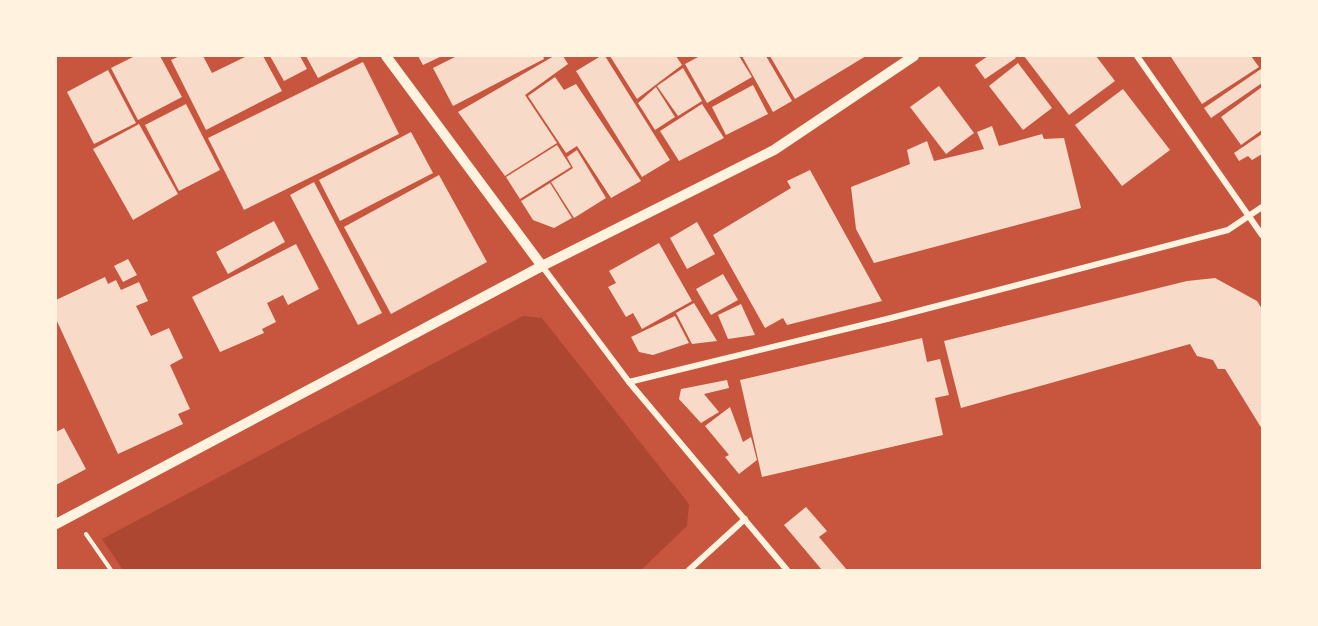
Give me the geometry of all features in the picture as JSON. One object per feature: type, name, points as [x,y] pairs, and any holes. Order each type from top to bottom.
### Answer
[{"type":"street","points":[[386,56],[629,381],[787,570]]},
{"type":"street","points":[[56,524],[542,266],[774,150],[914,56]]},
{"type":"street","points":[[1137,56],[1263,235]]},
{"type":"street","points":[[629,381],[891,318],[1228,230],[1263,207]]},
{"type":"street","points":[[689,570],[745,519]]},
{"type":"path","points":[[72,514],[111,570]]},
{"type":"shaded area","points":[[523,316],[542,318],[689,504],[687,526],[641,570],[123,570],[102,539]]},
{"type":"building","points":[[135,56],[160,56],[182,97],[138,120],[111,68]]},
{"type":"building","points":[[180,56],[203,56],[212,73],[247,56],[263,56],[282,91],[206,130],[171,60]]},
{"type":"building","points":[[270,56],[300,56],[307,69],[284,81]]},
{"type":"building","points":[[306,56],[361,56],[318,78]]},
{"type":"building","points":[[418,56],[442,56],[423,65]]},
{"type":"building","points":[[457,56],[543,56],[544,59],[453,106],[433,68]]},
{"type":"building","points":[[554,56],[563,56],[568,64],[525,95],[557,143],[505,176],[458,112]]},
{"type":"building","points":[[601,56],[605,56],[670,160],[642,177],[576,71]]},
{"type":"building","points":[[610,56],[676,56],[682,65],[637,99]]},
{"type":"building","points":[[700,56],[739,56],[752,77],[707,103],[685,64]]},
{"type":"building","points":[[742,56],[766,56],[792,101],[773,112]]},
{"type":"building","points":[[770,56],[866,56],[795,99]]},
{"type":"building","points":[[988,56],[1014,56],[1016,58],[985,79],[975,65]]},
{"type":"building","points":[[1024,56],[1096,56],[1115,81],[1069,115]]},
{"type":"building","points":[[1251,56],[1259,67],[1202,104],[1171,57]]},
{"type":"building","points":[[363,62],[399,134],[244,210],[208,138]]},
{"type":"building","points":[[1018,63],[1052,108],[1023,130],[989,86]]},
{"type":"building","points":[[683,68],[702,101],[678,116],[657,86]]},
{"type":"building","points":[[1261,69],[1262,83],[1211,118],[1204,108]]},
{"type":"building","points":[[108,70],[136,123],[94,144],[67,92]]},
{"type":"building","points":[[555,77],[564,90],[576,84],[641,181],[611,198],[577,146],[566,153],[528,96]]},
{"type":"building","points":[[753,85],[768,114],[726,135],[712,107]]},
{"type":"building","points":[[939,86],[974,133],[946,154],[910,107]]},
{"type":"building","points":[[656,87],[675,117],[655,130],[638,103]]},
{"type":"building","points":[[1262,87],[1262,130],[1241,145],[1221,117]]},
{"type":"building","points":[[1123,89],[1170,150],[1122,186],[1075,125]]},
{"type":"building","points":[[186,104],[220,170],[179,191],[145,125]]},
{"type":"building","points":[[702,104],[724,138],[679,161],[660,131]]},
{"type":"building","points":[[139,124],[178,194],[133,220],[93,149]]},
{"type":"building","points":[[992,126],[999,146],[1042,134],[1044,139],[1064,138],[1081,208],[874,263],[856,229],[851,187],[910,164],[907,150],[927,141],[934,161],[984,149],[977,132]]},
{"type":"building","points":[[411,132],[433,173],[340,221],[319,180]]},
{"type":"building","points":[[1262,134],[1262,154],[1252,160],[1248,156],[1239,161],[1234,153]]},
{"type":"building","points":[[557,145],[571,167],[520,199],[506,177]]},
{"type":"building","points":[[577,150],[606,198],[574,218],[551,182],[573,168],[567,157]]},
{"type":"building","points":[[810,170],[882,301],[787,325],[783,318],[765,328],[713,235],[791,188],[787,181]]},
{"type":"building","points":[[439,175],[487,262],[391,314],[344,227]]},
{"type":"building","points":[[314,182],[382,313],[358,325],[290,195]]},
{"type":"building","points":[[550,183],[572,218],[554,228],[533,220],[521,201]]},
{"type":"building","points":[[274,221],[285,242],[228,274],[216,252]]},
{"type":"building","points":[[697,222],[715,254],[687,269],[670,238]]},
{"type":"building","points":[[659,243],[692,301],[642,329],[633,313],[626,317],[608,287],[616,283],[609,271]]},
{"type":"building","points":[[296,244],[319,289],[288,305],[283,295],[267,303],[276,322],[262,329],[264,333],[220,352],[192,297]]},
{"type":"building","points":[[128,259],[137,275],[123,282],[114,266]]},
{"type":"building","points":[[723,274],[738,300],[711,315],[696,289]]},
{"type":"building","points":[[105,277],[108,284],[116,280],[121,290],[139,282],[148,301],[136,306],[151,336],[169,328],[183,358],[170,365],[190,409],[178,414],[183,424],[118,454],[56,319],[56,300]]},
{"type":"building","points":[[1215,278],[1257,301],[1262,309],[1262,429],[1225,369],[1218,369],[1213,360],[1197,356],[1190,344],[961,408],[944,341],[1187,281]]},
{"type":"building","points":[[694,303],[717,341],[692,344],[676,313]]},
{"type":"building","points":[[741,304],[755,335],[728,339],[718,315]]},
{"type":"building","points":[[675,316],[689,343],[653,355],[639,352],[631,337]]},
{"type":"building","points":[[922,338],[927,362],[940,359],[949,395],[935,398],[943,435],[762,477],[740,380]]},
{"type":"building","points":[[727,380],[729,388],[704,394],[719,412],[701,423],[679,399],[681,389]]},
{"type":"building","points":[[730,407],[743,442],[751,437],[757,460],[739,474],[725,457],[729,455],[705,426]]},
{"type":"building","points":[[64,428],[86,469],[56,485],[56,432]]},
{"type":"building","points":[[806,507],[827,531],[819,537],[847,570],[822,570],[784,525]]}]
